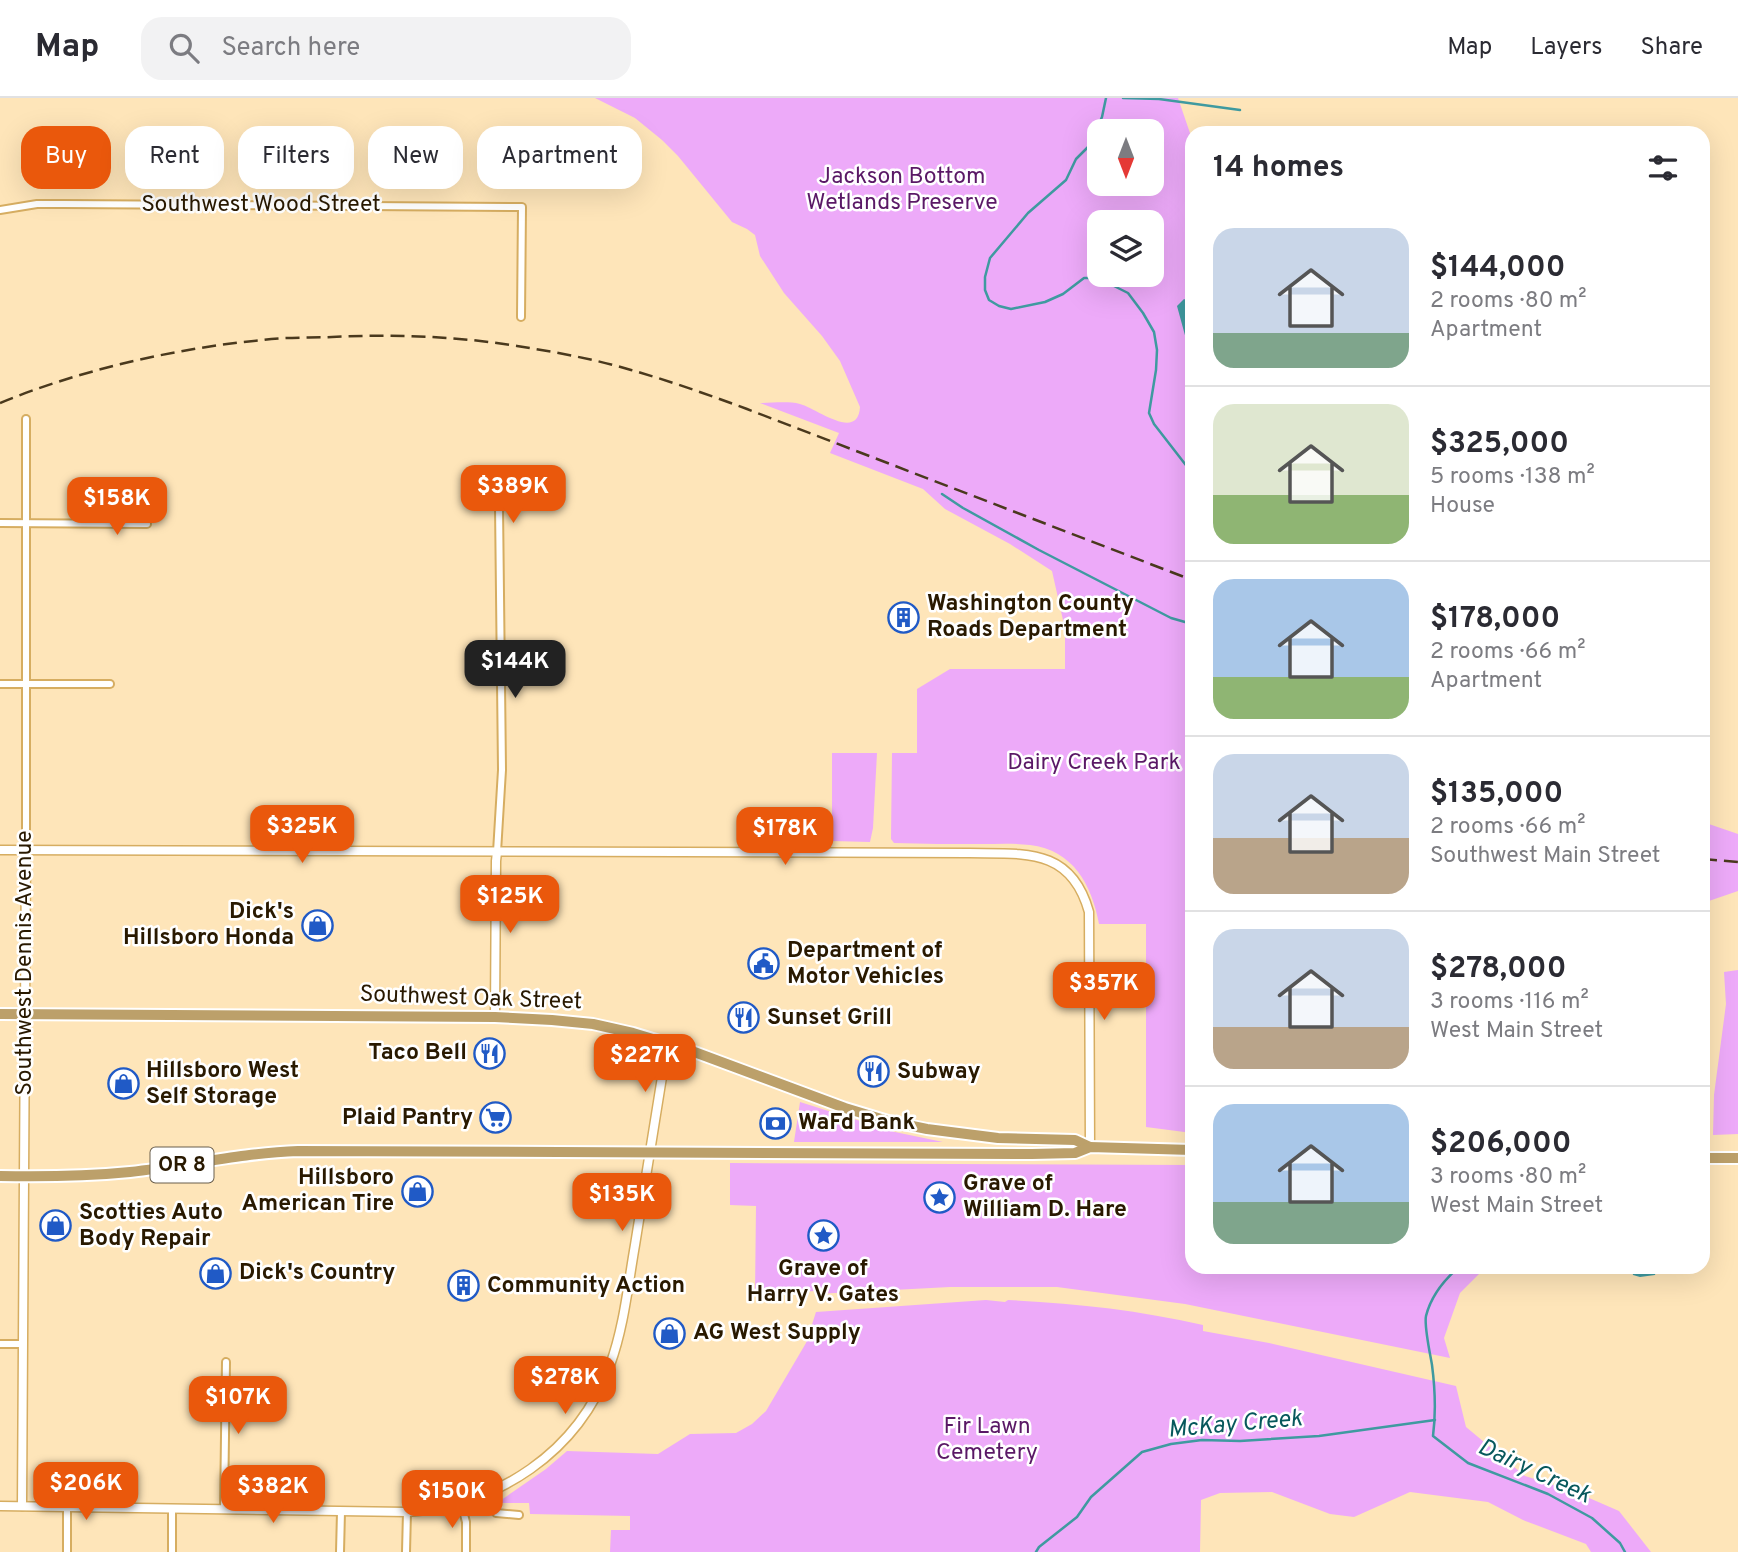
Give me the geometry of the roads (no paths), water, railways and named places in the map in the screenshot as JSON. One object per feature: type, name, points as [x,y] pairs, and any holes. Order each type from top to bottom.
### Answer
[{"type":"highway","name":"Southwest Oak Street","points":[[0,1014],[495,1017],[593,1024],[670,1043],[845,1108],[888,1121],[998,1138],[1075,1140],[1090,1147]]},
{"type":"highway","name":"OR 8","points":[[0,1177],[130,1172],[275,1152],[1075,1153],[1090,1147],[1185,1150]]},
{"type":"highway","points":[[1710,1158],[1738,1158]]},
{"type":"street","name":"Southwest Wood Street","points":[[0,210],[37,204],[522,207],[521,317]]},
{"type":"street","name":"Southwest Dennis Avenue","points":[[22,1506],[26,419]]},
{"type":"street","points":[[495,1017],[496,861],[502,770],[499,506]]},
{"type":"street","points":[[0,523],[147,524]]},
{"type":"street","points":[[0,684],[110,684]]},
{"type":"street","points":[[0,850],[1035,855],[1066,871],[1077,883],[1086,901],[1090,920],[1090,1147]]},
{"type":"street","points":[[0,1506],[407,1512],[429,1510],[485,1495],[543,1460],[578,1423],[595,1397],[615,1350],[670,1043]]},
{"type":"street","points":[[0,1343],[23,1344]]},
{"type":"street","points":[[224,1509],[226,1362]]},
{"type":"street","points":[[485,1495],[496,1513],[519,1515]]},
{"type":"street","points":[[461,1503],[466,1521],[466,1552]]},
{"type":"street","points":[[67,1507],[67,1552]]},
{"type":"street","points":[[172,1509],[172,1552]]},
{"type":"street","points":[[340,1552],[341,1511]]},
{"type":"street","points":[[406,1552],[407,1512]]},
{"type":"water","points":[[1185,300],[1185,335],[1177,306]]},
{"type":"water","points":[[1633,1274],[1655,1274],[1640,1277]]},
{"type":"waterway","name":"Dairy Creek","points":[[1106,98],[1102,117],[1090,145],[1076,159],[1066,180],[1028,213],[990,258],[985,290],[989,300],[1011,309],[1045,302],[1063,294],[1084,278],[1094,278],[1128,293],[1154,332],[1156,370],[1149,413],[1154,424],[1185,464]]},
{"type":"waterway","points":[[1123,98],[1159,99],[1240,110]]},
{"type":"waterway","points":[[942,494],[1039,550],[1171,618],[1185,622]]},
{"type":"waterway","name":"Dairy Creek","points":[[1451,1274],[1431,1302],[1426,1316],[1434,1392],[1433,1436],[1468,1463],[1548,1494],[1592,1518],[1620,1543],[1625,1552]]},
{"type":"waterway","name":"McKay Creek","points":[[1036,1552],[1077,1517],[1091,1497],[1142,1452],[1171,1444],[1202,1440],[1240,1441],[1319,1436],[1435,1420]]},
{"type":"railway","points":[[0,403],[63,380],[129,362],[196,349],[271,339],[401,336],[517,346],[603,362],[689,388],[1185,577]]},
{"type":"railway","points":[[1710,860],[1738,862]]},
{"type":"place","name":"Washington County Roads Department","points":[[904,617]]},
{"type":"place","name":"Dick's Hillsboro Honda","points":[[317,925]]},
{"type":"place","name":"Department of Motor Vehicles","points":[[764,964]]},
{"type":"place","name":"Sunset Grill","points":[[744,1018]]},
{"type":"place","name":"Taco Bell","points":[[490,1053]]},
{"type":"place","name":"Subway","points":[[874,1072]]},
{"type":"place","name":"Hillsboro West Self Storage","points":[[123,1084]]},
{"type":"place","name":"Plaid Pantry","points":[[496,1118]]},
{"type":"place","name":"WaFd Bank","points":[[775,1123]]},
{"type":"place","name":"Hillsboro American Tire","points":[[417,1191]]},
{"type":"place","name":"Grave of William D. Hare","points":[[940,1197]]},
{"type":"place","name":"Scotties Auto Body Repair","points":[[56,1226]]},
{"type":"place","name":"Grave of Harry V. Gates","points":[[823,1235]]},
{"type":"place","name":"Dick's Country","points":[[216,1273]]},
{"type":"place","name":"Community Action","points":[[464,1286]]},
{"type":"place","name":"AG West Supply","points":[[670,1333]]},
{"type":"park label","name":"Jackson Bottom Wetlands Preserve","points":[[902,190]]},
{"type":"park label","name":"Dairy Creek Park","points":[[1094,763]]},
{"type":"park label","name":"Fir Lawn Cemetery","points":[[987,1440]]}]
